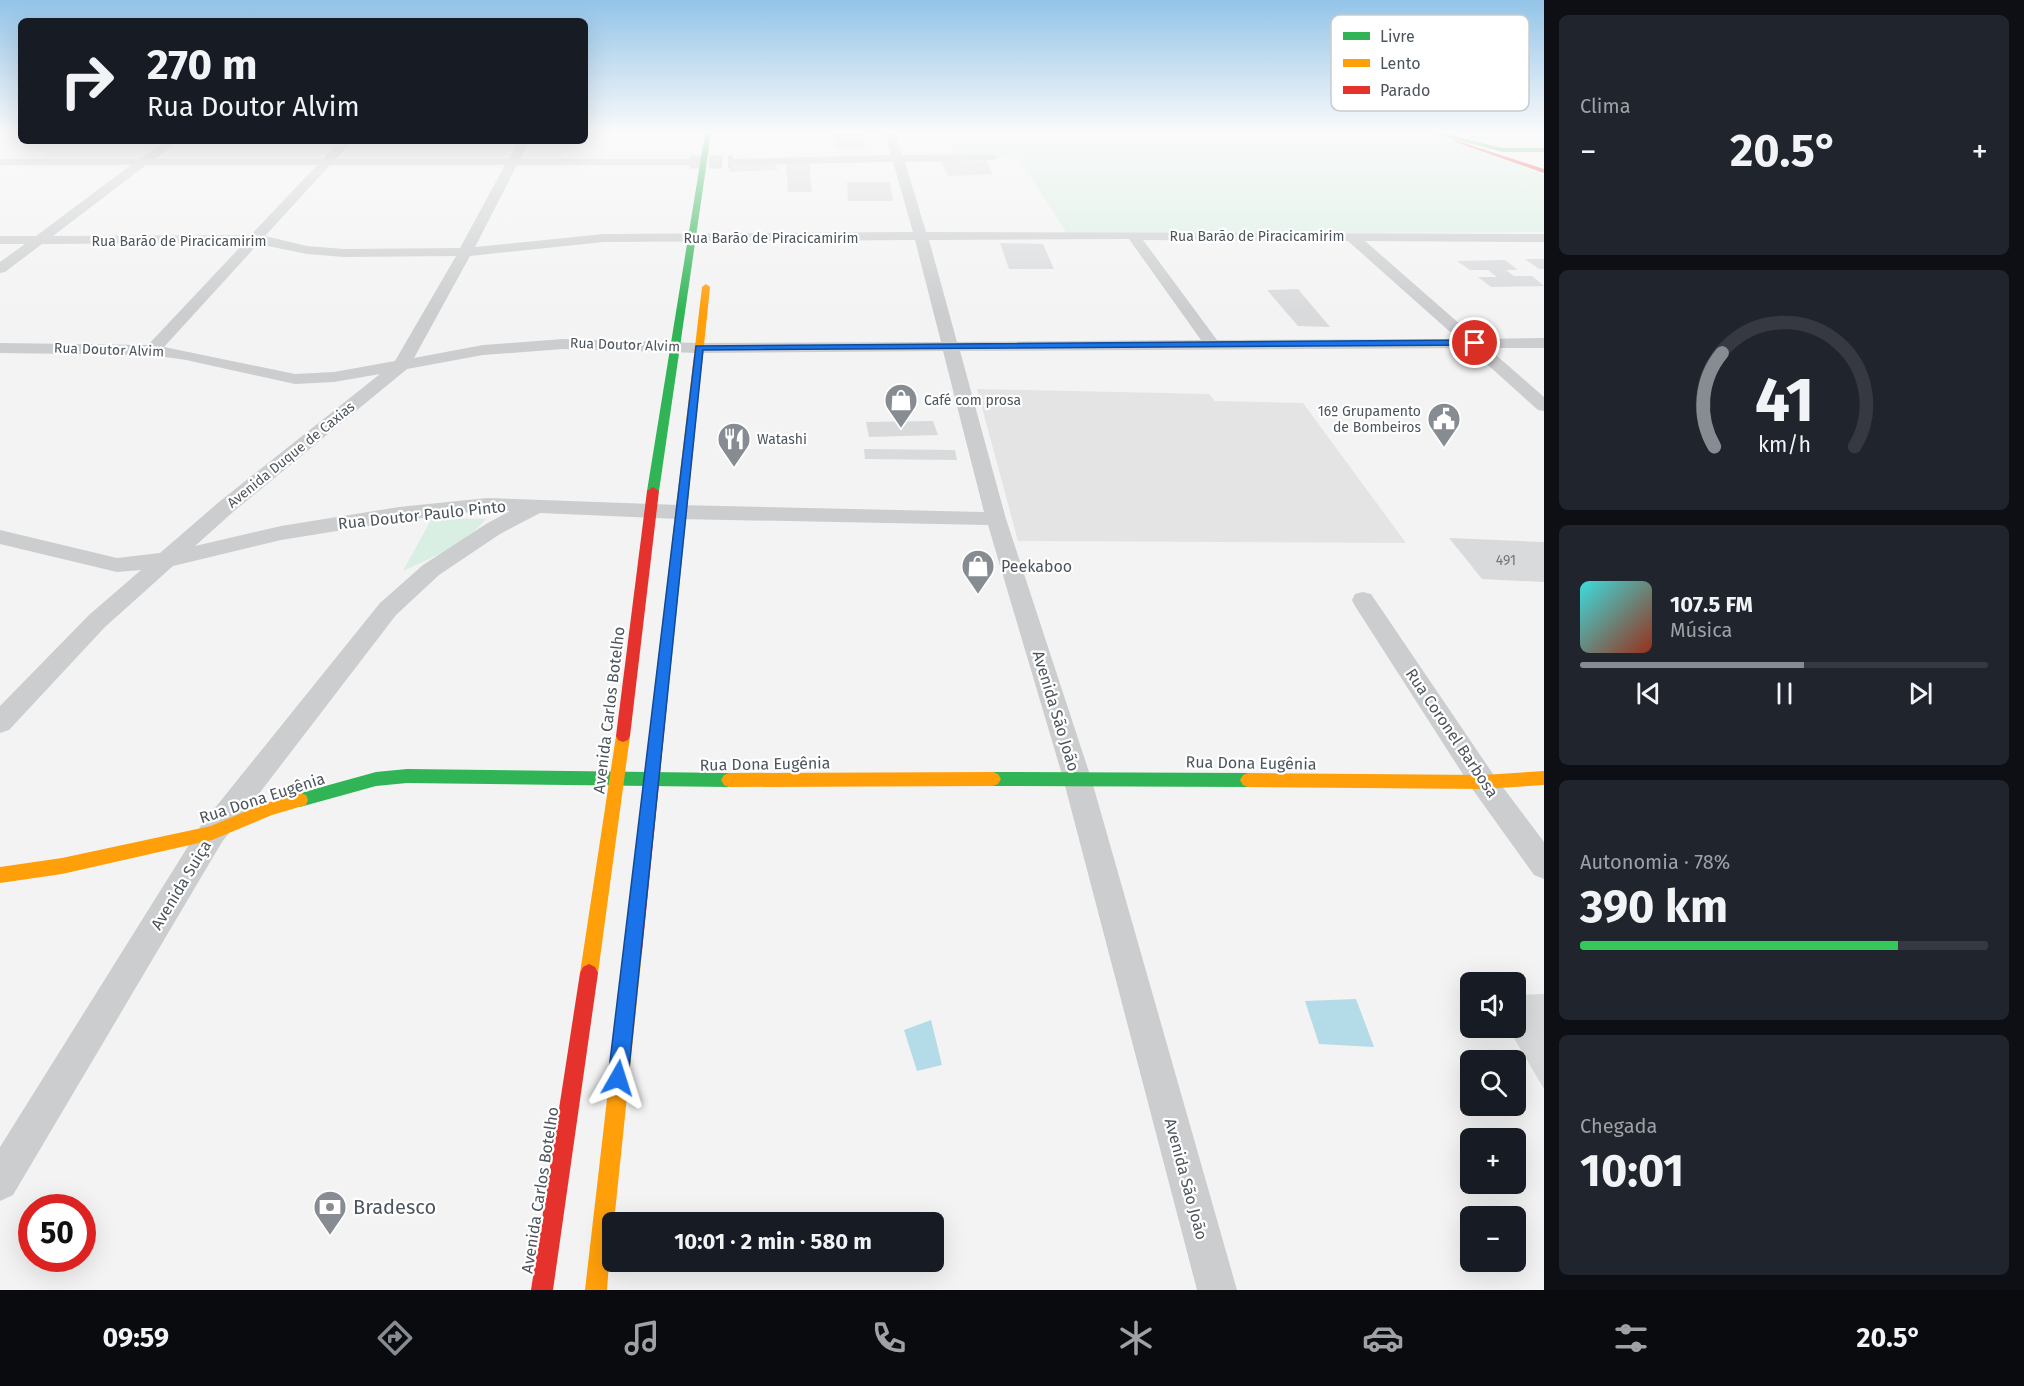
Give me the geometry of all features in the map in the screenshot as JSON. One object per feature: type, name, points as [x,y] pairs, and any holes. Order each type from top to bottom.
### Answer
[{"type":"main road","name":"Avenida Carlos Botelho","points":[[542,1290],[618,781],[650,510],[699,193]]},
{"type":"main road","points":[[596,1290],[707,271]]},
{"type":"main road","name":"Rua Dona Eugênia","points":[[0,875],[62,866],[212,834],[269,809],[376,779],[408,776],[618,781],[1077,778],[1483,782],[1544,778]]},
{"type":"street","points":[[0,269],[102,193]]},
{"type":"street","points":[[152,350],[298,193]]},
{"type":"street","name":"Avenida Duque de Caxias","points":[[0,723],[97,621],[226,507],[401,365],[498,193]]},
{"type":"street","name":"Avenida São João","points":[[908,193],[996,519],[1077,778],[1217,1290]]},
{"type":"street","name":"Rua Barão de Piracicamirim","points":[[0,240],[255,239],[307,250],[344,253],[465,252],[582,239],[1134,236],[1544,237]]},
{"type":"street","points":[[1134,236],[1211,343]]},
{"type":"street","points":[[1351,236],[1544,406]]},
{"type":"street","name":"Rua Doutor Alvim","points":[[0,348],[152,350],[186,355],[295,379],[334,377],[483,350],[563,344],[699,348],[1211,343],[1544,343]]},
{"type":"street","name":"Rua Doutor Paulo Pinto","points":[[0,537],[117,565],[167,560],[281,533],[399,514],[487,504],[679,512],[996,519]]},
{"type":"street","name":"Avenida Suiça","points":[[0,1182],[212,834],[388,609],[431,570],[492,529],[538,506]]},
{"type":"street","name":"Rua Coronel Barbosa","points":[[1363,600],[1483,782],[1544,865]]},
{"type":"shaded area","points":[[977,389],[1209,394],[1215,401],[1303,403],[1406,543],[1018,541]]},
{"type":"green space","points":[[1041,193],[1544,193],[1544,232],[1122,234],[1066,232]]},
{"type":"green space","points":[[432,518],[486,519],[458,543],[403,571]]},
{"type":"water","points":[[1356,999],[1374,1047],[1319,1044],[1305,1001]]},
{"type":"water","points":[[931,1020],[942,1065],[917,1071],[904,1030]]},
{"type":"building","points":[[848,193],[892,193],[893,201],[848,201]]},
{"type":"building","points":[[1000,243],[1043,244],[1054,269],[1009,269]]},
{"type":"building","points":[[1525,259],[1544,259],[1544,269],[1539,269]]},
{"type":"building","points":[[1505,260],[1518,270],[1506,270],[1514,276],[1532,276],[1544,286],[1491,287],[1478,277],[1497,277],[1488,270],[1470,270],[1457,261]]},
{"type":"building","points":[[1298,289],[1330,327],[1298,326],[1267,290]]},
{"type":"building","name":"Café com prosa","points":[[933,421],[938,435],[869,437],[866,422]]},
{"type":"building","points":[[864,449],[955,450],[957,460],[865,459]]},
{"type":"building","points":[[1449,538],[1544,542],[1544,582],[1482,579]]},
{"type":"building","points":[[1544,994],[1544,1089],[1526,1058],[1526,1050],[1521,1050],[1514,1038],[1526,1038],[1526,995]]},
{"type":"traffic: fast","points":[[653,491],[699,193]]},
{"type":"traffic: fast","points":[[300,800],[376,779],[407,776],[729,780]]},
{"type":"traffic: fast","points":[[993,779],[1248,780]]},
{"type":"traffic: slow","points":[[661,694],[706,287]]},
{"type":"traffic: slow","points":[[589,973],[623,736]]},
{"type":"traffic: slow","points":[[1248,780],[1483,782],[1544,778]]},
{"type":"traffic: slow","points":[[729,780],[993,779]]},
{"type":"traffic: slow","points":[[0,875],[62,866],[212,833],[269,809],[300,800]]},
{"type":"traffic: slow","points":[[596,1290],[633,952]]},
{"type":"traffic: jam","points":[[623,736],[653,491]]},
{"type":"traffic: jam","points":[[633,952],[661,694]]},
{"type":"traffic: jam","points":[[542,1290],[589,973]]},
{"type":"place","name":"Café com prosa","points":[[901,429]]},
{"type":"place","name":"16º Grupamento de Bombeiros","points":[[1444,448]]},
{"type":"place","name":"Watashi","points":[[734,468]]},
{"type":"place","name":"Peekaboo","points":[[978,595]]},
{"type":"place","name":"Bradesco","points":[[330,1236]]},
{"type":"route","points":[[618,1078],[699,348],[1475,343]]}]
